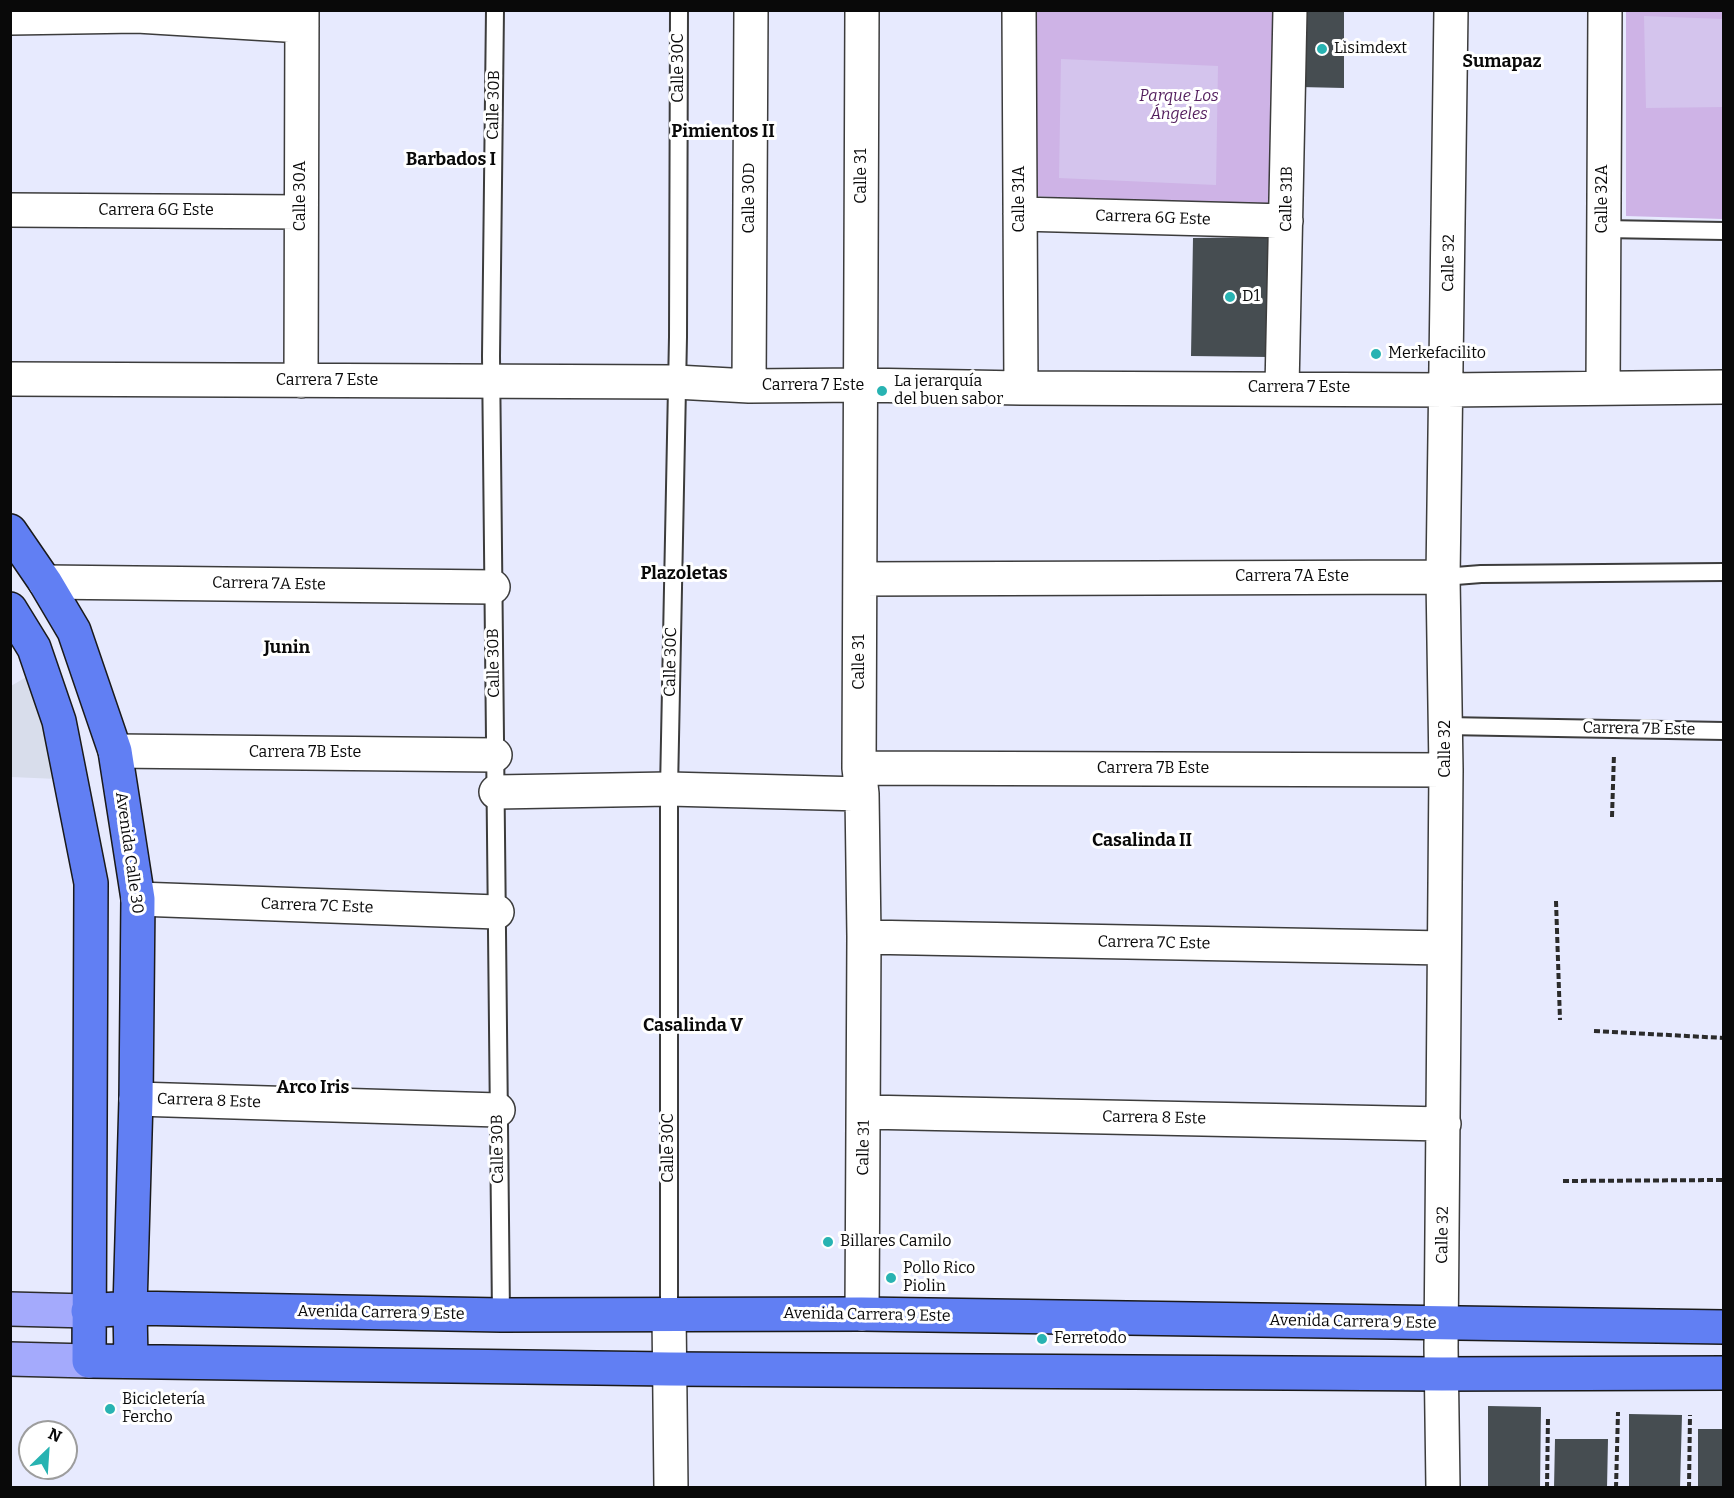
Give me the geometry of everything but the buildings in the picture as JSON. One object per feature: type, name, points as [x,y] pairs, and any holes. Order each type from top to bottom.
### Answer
[{"type":"main road","name":"Avenida Calle 30","points":[[10,531],[45,582],[74,632],[114,751],[138,899],[136,1099],[130,1308],[131,1361]]},
{"type":"main road","points":[[10,609],[34,648],[59,721],[91,883],[89,1361]]},
{"type":"main road","name":"Avenida Carrera 9 Este","points":[[10,1309],[88,1311],[130,1308],[501,1315],[862,1314],[1724,1328]]},
{"type":"main road","points":[[10,1359],[669,1369],[1442,1374],[1724,1373]]},
{"type":"street","name":"Calle 30D","points":[[749,386],[751,10]]},
{"type":"street","name":"Calle 31","points":[[862,10],[860,579],[864,937],[862,1314]]},
{"type":"street","name":"Calle 31A","points":[[1019,10],[1021,388]]},
{"type":"street","name":"Calle 31B","points":[[1282,388],[1290,10]]},
{"type":"street","name":"Calle 32","points":[[1443,1488],[1446,726],[1443,577],[1448,390],[1451,10]]},
{"type":"street","name":"Calle 32A","points":[[1604,387],[1605,10]]},
{"type":"street","points":[[10,18],[136,16],[302,18]]},
{"type":"street","name":"Calle 30A","points":[[301,381],[302,18]]},
{"type":"street","name":"Carrera 6G Este","points":[[10,210],[301,212]]},
{"type":"street","name":"Carrera 6G Este","points":[[1020,214],[1286,221]]},
{"type":"street","name":"Carrera 7 Este","points":[[10,379],[676,382],[749,386],[1448,390],[1724,387]]},
{"type":"street","name":"Carrera 7A Este","points":[[860,579],[1443,577]]},
{"type":"street","name":"Carrera 7A Este","points":[[45,582],[493,587]]},
{"type":"street","name":"Carrera 7B Este","points":[[114,751],[495,755]]},
{"type":"street","name":"Carrera 7B Este","points":[[496,792],[669,789],[861,781],[1446,770]]},
{"type":"street","name":"Carrera 7C Este","points":[[138,899],[497,912]]},
{"type":"street","name":"Carrera 7C Este","points":[[864,937],[1444,948]]},
{"type":"street","name":"Carrera 8 Este","points":[[136,1099],[498,1110]]},
{"type":"street","name":"Carrera 8 Este","points":[[864,1112],[1444,1124]]},
{"type":"street","points":[[669,1314],[671,1488]]},
{"type":"lane","name":"Calle 30B","points":[[495,10],[491,382],[501,1315]]},
{"type":"lane","name":"Calle 30C","points":[[669,1314],[669,789],[679,10]]},
{"type":"lane","points":[[1603,230],[1724,231]]},
{"type":"lane","name":"Carrera 7A Este","points":[[1443,577],[1481,574],[1724,572]]},
{"type":"lane","name":"Carrera 7B Este","points":[[1446,726],[1724,731]]},
{"type":"path","points":[[1612,817],[1615,729]]},
{"type":"path","points":[[1556,901],[1560,1020]]},
{"type":"path","points":[[1594,1031],[1724,1038]]},
{"type":"path","points":[[1563,1181],[1724,1180]]},
{"type":"path","points":[[1617,1488],[1618,1412]]},
{"type":"path","points":[[1689,1488],[1690,1415]]},
{"type":"path","points":[[1547,1488],[1548,1416]]},
{"type":"green space","name":"Parque Los Ángeles","points":[[1030,11],[1278,11],[1273,207],[1032,196]]},
{"type":"green space","points":[[1626,11],[1723,11],[1723,219],[1626,216]]},
{"type":"green space","points":[[1644,16],[1723,19],[1723,107],[1646,108]]},
{"type":"green space","points":[[1061,59],[1218,66],[1216,185],[1059,178]]},
{"type":"shaded area","points":[[28,676],[48,724],[57,779],[11,777],[11,686]]},
{"type":"place","name":"Lisimdext","points":[[1322,49]]},
{"type":"place","name":"D1","points":[[1230,297]]},
{"type":"place","name":"Merkefacilito","points":[[1376,354]]},
{"type":"place","name":"La jerarquía del buen sabor","points":[[882,391]]},
{"type":"place","name":"Billares Camilo","points":[[828,1242]]},
{"type":"place","name":"Pollo Rico Piolin","points":[[891,1278]]},
{"type":"place","name":"Ferretodo","points":[[1042,1339]]},
{"type":"place","name":"Bicicletería Fercho","points":[[110,1409]]},
{"type":"district","name":"Sumapaz","points":[[1502,62]]},
{"type":"district","name":"Pimientos II","points":[[723,132]]},
{"type":"district","name":"Barbados I","points":[[451,160]]},
{"type":"district","name":"Plazoletas","points":[[684,574]]},
{"type":"district","name":"Junin","points":[[287,648]]},
{"type":"district","name":"Casalinda II","points":[[1142,841]]},
{"type":"district","name":"Casalinda V","points":[[693,1026]]},
{"type":"district","name":"Arco Iris","points":[[313,1088]]}]
